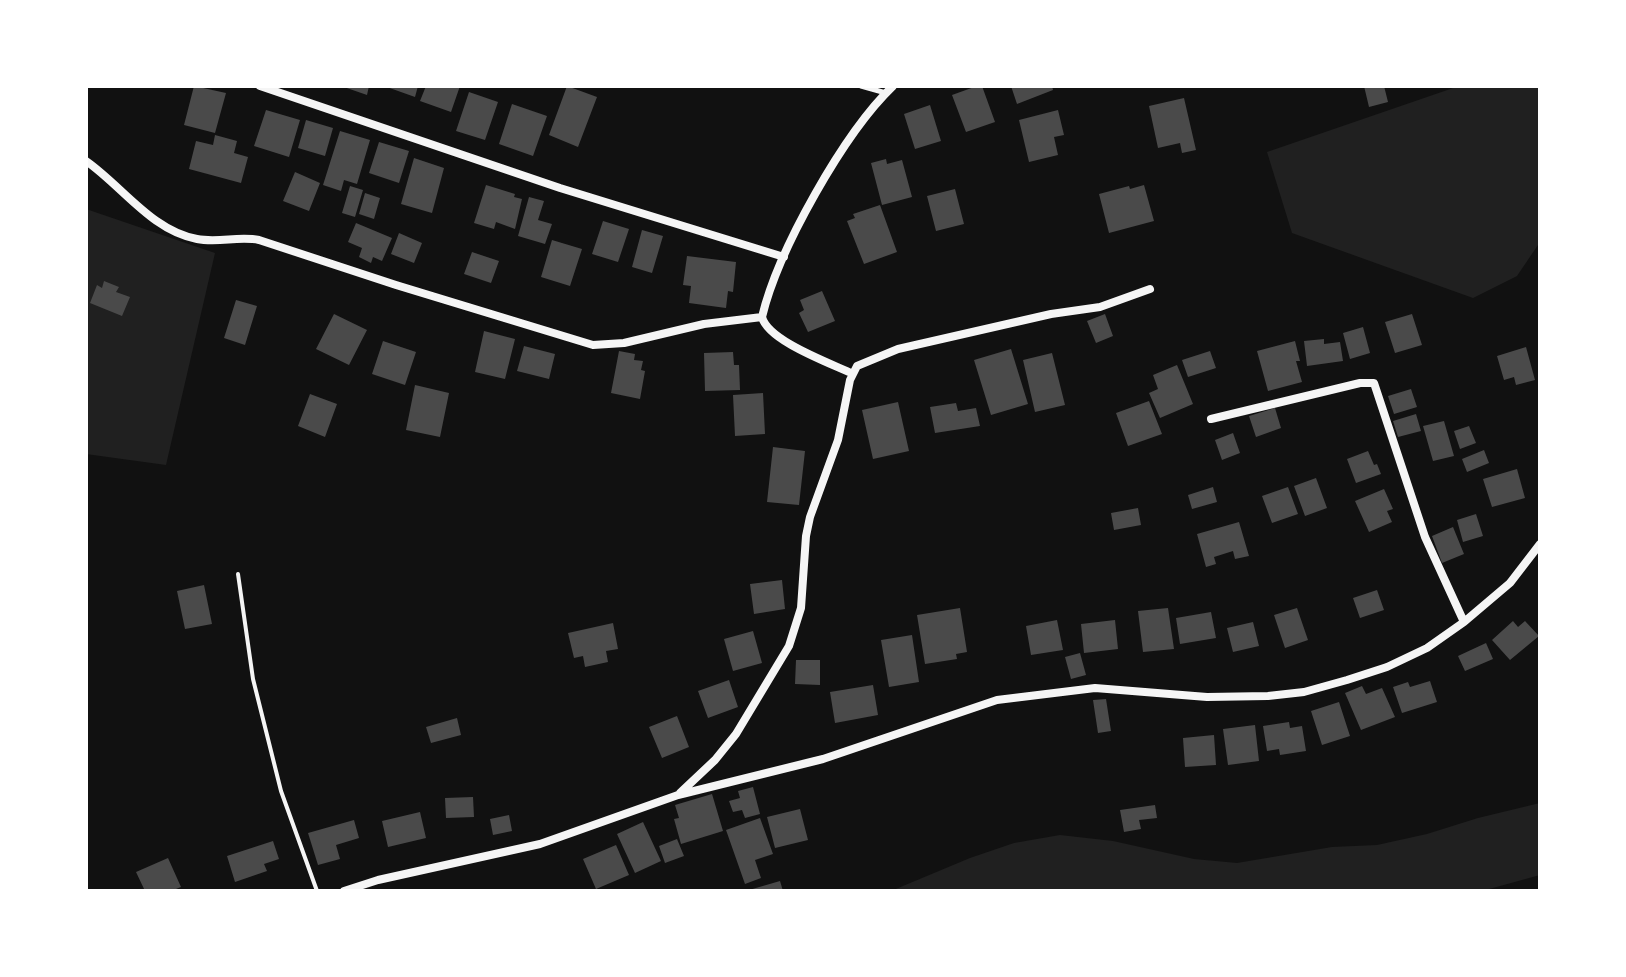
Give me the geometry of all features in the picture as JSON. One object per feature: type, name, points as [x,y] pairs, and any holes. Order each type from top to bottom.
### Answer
[{"type":"street","points":[[260,86],[560,188],[784,257]]},
{"type":"street","points":[[853,374],[780,338],[769,330],[762,317],[784,257],[839,156],[890,89]]},
{"type":"street","points":[[86,161],[138,207],[182,235],[216,241],[259,240],[593,345],[624,343],[704,324],[762,317]]},
{"type":"street","points":[[678,795],[715,760],[736,734],[789,646],[801,608],[808,526],[838,440],[853,374],[863,362],[898,349],[1051,314],[1100,307],[1150,289]]},
{"type":"street","points":[[1211,419],[1360,383],[1374,383],[1425,537],[1464,622]]},
{"type":"street","points":[[344,891],[378,880],[540,844],[678,795],[823,759],[997,700],[1095,688],[1207,697],[1304,692],[1387,667],[1427,648],[1510,583],[1540,544]]},
{"type":"lane","points":[[861,86],[890,89]]},
{"type":"path","points":[[238,574],[256,693],[281,791],[317,891]]},
{"type":"shaded area","points":[[1459,86],[1540,86],[1540,242],[1517,276],[1473,298],[1292,233],[1267,152]]},
{"type":"shaded area","points":[[86,209],[215,253],[166,465],[86,454]]},
{"type":"shaded area","points":[[1540,803],[1540,875],[1482,891],[891,891],[1014,843],[1060,835],[1113,841],[1194,859],[1237,863],[1332,847],[1377,845]]},
{"type":"building","points":[[194,86],[226,93],[215,133],[184,125]]},
{"type":"building","points":[[341,86],[369,86],[367,95]]},
{"type":"building","points":[[384,86],[418,86],[415,97]]},
{"type":"building","points":[[426,86],[460,86],[451,112],[420,101]]},
{"type":"building","points":[[567,86],[597,97],[578,147],[549,135]]},
{"type":"building","points":[[982,86],[995,122],[966,132],[952,95]]},
{"type":"building","points":[[1011,86],[1052,86],[1053,90],[1017,104]]},
{"type":"building","points":[[1364,86],[1384,86],[1388,102],[1369,107]]},
{"type":"building","points":[[469,92],[498,102],[485,140],[456,131]]},
{"type":"building","points":[[1184,98],[1196,150],[1182,153],[1180,143],[1158,148],[1149,106]]},
{"type":"building","points":[[512,104],[547,116],[533,156],[499,144]]},
{"type":"building","points":[[930,105],[941,141],[915,149],[904,114]]},
{"type":"building","points":[[266,110],[300,120],[289,157],[254,146]]},
{"type":"building","points":[[1058,110],[1064,135],[1054,137],[1058,155],[1029,162],[1019,120]]},
{"type":"building","points":[[306,120],[333,128],[325,156],[298,148]]},
{"type":"building","points":[[340,131],[370,140],[357,184],[344,180],[341,191],[323,185]]},
{"type":"building","points":[[215,135],[237,141],[234,153],[248,157],[241,183],[189,169],[196,141],[213,145]]},
{"type":"building","points":[[379,142],[409,151],[399,183],[369,173]]},
{"type":"building","points":[[414,158],[444,168],[432,213],[401,204]]},
{"type":"building","points":[[886,159],[887,164],[902,160],[912,197],[882,205],[871,163]]},
{"type":"building","points":[[295,172],[320,183],[309,211],[283,201]]},
{"type":"building","points":[[486,185],[522,199],[515,229],[496,222],[494,229],[474,223]]},
{"type":"building","points":[[1144,185],[1154,221],[1109,233],[1099,194]]},
{"type":"building","points":[[350,186],[363,190],[355,217],[342,213]]},
{"type":"building","points":[[955,189],[964,224],[936,231],[927,196]]},
{"type":"building","points":[[365,193],[380,198],[374,219],[359,214]]},
{"type":"building","points":[[529,197],[544,201],[538,220],[552,224],[545,244],[518,236]]},
{"type":"building","points":[[880,205],[897,252],[864,264],[847,221],[855,218],[853,214]]},
{"type":"building","points":[[603,221],[629,229],[618,262],[592,254]]},
{"type":"building","points":[[356,223],[392,238],[382,261],[373,257],[371,263],[359,257],[362,248],[348,242]]},
{"type":"building","points":[[642,230],[663,236],[652,273],[632,267]]},
{"type":"building","points":[[399,233],[422,243],[414,263],[391,254]]},
{"type":"building","points":[[552,240],[582,249],[570,286],[541,277]]},
{"type":"building","points":[[472,252],[499,261],[491,283],[464,274]]},
{"type":"building","points":[[687,256],[736,262],[733,292],[728,291],[726,308],[689,303],[691,286],[683,285]]},
{"type":"building","points":[[104,281],[119,287],[116,292],[130,297],[122,316],[90,303],[97,285],[102,288]]},
{"type":"building","points":[[822,291],[835,321],[808,332],[799,313],[804,310],[800,300]]},
{"type":"building","points":[[236,300],[257,306],[245,345],[224,338]]},
{"type":"building","points":[[334,314],[367,330],[349,365],[316,349]]},
{"type":"building","points":[[1105,314],[1113,336],[1096,343],[1087,321]]},
{"type":"building","points":[[1412,314],[1422,345],[1395,353],[1385,322]]},
{"type":"building","points":[[1363,327],[1370,353],[1350,359],[1343,333]]},
{"type":"building","points":[[484,331],[515,339],[505,379],[475,372]]},
{"type":"building","points":[[1324,339],[1324,344],[1340,342],[1343,361],[1307,366],[1304,341]]},
{"type":"building","points":[[383,341],[416,352],[405,385],[372,374]]},
{"type":"building","points":[[1295,341],[1302,382],[1268,391],[1257,351]]},
{"type":"building","points":[[524,346],[555,354],[549,379],[517,371]]},
{"type":"building","points":[[1526,347],[1535,380],[1516,385],[1514,377],[1504,380],[1497,356]]},
{"type":"building","points":[[1011,349],[1028,404],[991,415],[974,360]]},
{"type":"building","points":[[619,351],[635,354],[634,360],[643,361],[641,370],[645,371],[640,399],[611,393]]},
{"type":"building","points":[[1210,351],[1216,368],[1188,377],[1182,360]]},
{"type":"building","points":[[733,352],[734,365],[739,365],[740,390],[705,391],[704,353]]},
{"type":"building","points":[[1052,353],[1065,405],[1035,412],[1023,360]]},
{"type":"building","points":[[1177,365],[1193,404],[1160,418],[1149,393],[1158,389],[1153,375]]},
{"type":"building","points":[[415,385],[449,393],[440,437],[406,430]]},
{"type":"building","points":[[1411,389],[1417,407],[1394,414],[1388,396]]},
{"type":"building","points":[[763,393],[765,434],[735,436],[733,395]]},
{"type":"building","points":[[310,394],[337,404],[325,437],[298,426]]},
{"type":"building","points":[[1149,401],[1162,434],[1128,446],[1116,413]]},
{"type":"building","points":[[898,402],[909,451],[873,459],[862,410]]},
{"type":"building","points":[[956,403],[958,411],[976,408],[980,426],[935,433],[930,407]]},
{"type":"building","points":[[1275,408],[1281,428],[1256,437],[1249,416]]},
{"type":"building","points":[[1416,414],[1421,431],[1398,437],[1393,421]]},
{"type":"building","points":[[1444,421],[1454,456],[1433,461],[1423,426]]},
{"type":"building","points":[[1469,426],[1476,443],[1460,449],[1454,431]]},
{"type":"building","points":[[1233,433],[1240,453],[1222,460],[1215,440]]},
{"type":"building","points":[[773,447],[805,451],[799,505],[767,502]]},
{"type":"building","points":[[1484,450],[1489,463],[1467,472],[1462,459]]},
{"type":"building","points":[[1368,451],[1381,474],[1356,483],[1347,459]]},
{"type":"building","points":[[1517,469],[1525,498],[1492,507],[1483,479]]},
{"type":"building","points":[[1316,478],[1327,508],[1305,516],[1294,486]]},
{"type":"building","points":[[1213,487],[1217,502],[1192,509],[1188,495]]},
{"type":"building","points":[[1288,487],[1298,514],[1272,523],[1262,496]]},
{"type":"building","points":[[1384,489],[1393,509],[1387,511],[1392,522],[1369,532],[1355,501]]},
{"type":"building","points":[[1138,508],[1141,525],[1114,530],[1111,513]]},
{"type":"building","points":[[1476,514],[1483,536],[1463,542],[1457,520]]},
{"type":"building","points":[[1239,522],[1249,556],[1235,559],[1233,551],[1214,557],[1216,564],[1206,567],[1197,534]]},
{"type":"building","points":[[1453,527],[1464,554],[1442,563],[1432,536]]},
{"type":"building","points":[[782,580],[785,609],[754,614],[750,584]]},
{"type":"building","points":[[204,585],[212,624],[185,629],[177,591]]},
{"type":"building","points":[[1377,590],[1384,610],[1360,618],[1353,598]]},
{"type":"building","points":[[960,608],[967,652],[956,654],[957,659],[925,664],[917,615]]},
{"type":"building","points":[[1168,608],[1174,649],[1143,652],[1138,611]]},
{"type":"building","points":[[1297,608],[1308,640],[1285,648],[1274,615]]},
{"type":"building","points":[[1211,612],[1216,638],[1180,644],[1176,618]]},
{"type":"building","points":[[1057,620],[1063,650],[1031,655],[1026,626]]},
{"type":"building","points":[[1115,620],[1118,649],[1084,653],[1081,624]]},
{"type":"building","points":[[1513,621],[1518,627],[1525,621],[1539,636],[1510,660],[1492,640]]},
{"type":"building","points":[[1253,622],[1259,646],[1233,652],[1227,628]]},
{"type":"building","points":[[613,623],[618,649],[606,651],[608,662],[585,667],[583,656],[574,658],[568,633]]},
{"type":"building","points":[[753,631],[762,663],[733,671],[724,639]]},
{"type":"building","points":[[912,635],[919,682],[889,687],[881,640]]},
{"type":"building","points":[[1486,643],[1493,659],[1465,671],[1458,656]]},
{"type":"building","points":[[1080,653],[1086,675],[1071,679],[1065,657]]},
{"type":"building","points":[[796,660],[820,660],[820,685],[795,684]]},
{"type":"building","points":[[729,680],[738,707],[708,718],[698,691]]},
{"type":"building","points":[[1430,681],[1437,702],[1402,713],[1393,687],[1408,682],[1410,687]]},
{"type":"building","points":[[873,685],[878,715],[835,723],[830,692]]},
{"type":"building","points":[[1362,686],[1366,694],[1382,688],[1395,717],[1361,730],[1345,693]]},
{"type":"building","points":[[1106,699],[1111,731],[1098,733],[1093,700]]},
{"type":"building","points":[[1339,702],[1350,736],[1322,745],[1311,711]]},
{"type":"building","points":[[677,716],[689,747],[662,758],[649,727]]},
{"type":"building","points":[[457,718],[461,735],[431,743],[426,727]]},
{"type":"building","points":[[1289,722],[1290,728],[1302,726],[1306,751],[1280,755],[1279,749],[1267,751],[1263,726]]},
{"type":"building","points":[[1255,725],[1259,761],[1228,765],[1223,729]]},
{"type":"building","points":[[1214,735],[1216,765],[1185,767],[1183,738]]},
{"type":"building","points":[[753,787],[760,814],[745,818],[742,810],[733,812],[729,801],[740,798],[738,791]]},
{"type":"building","points":[[712,794],[723,831],[681,844],[674,819],[679,818],[675,805]]},
{"type":"building","points":[[473,797],[474,817],[446,818],[445,798]]},
{"type":"building","points":[[1155,805],[1157,818],[1139,820],[1141,829],[1124,832],[1120,810]]},
{"type":"building","points":[[800,809],[808,840],[775,848],[767,817]]},
{"type":"building","points":[[420,812],[426,838],[388,847],[382,821]]},
{"type":"building","points":[[509,815],[512,831],[493,835],[490,819]]},
{"type":"building","points":[[760,818],[773,854],[755,860],[761,878],[745,884],[726,830]]},
{"type":"building","points":[[354,820],[359,838],[336,845],[340,859],[318,865],[308,833]]},
{"type":"building","points":[[643,822],[661,861],[635,873],[617,834]]},
{"type":"building","points":[[677,839],[684,856],[665,863],[659,846]]},
{"type":"building","points":[[273,841],[279,859],[264,864],[267,871],[235,882],[227,856]]},
{"type":"building","points":[[616,845],[629,875],[596,889],[583,859]]},
{"type":"building","points":[[168,858],[181,887],[171,891],[145,891],[136,872]]},
{"type":"building","points":[[780,881],[783,891],[749,891],[749,890]]}]
